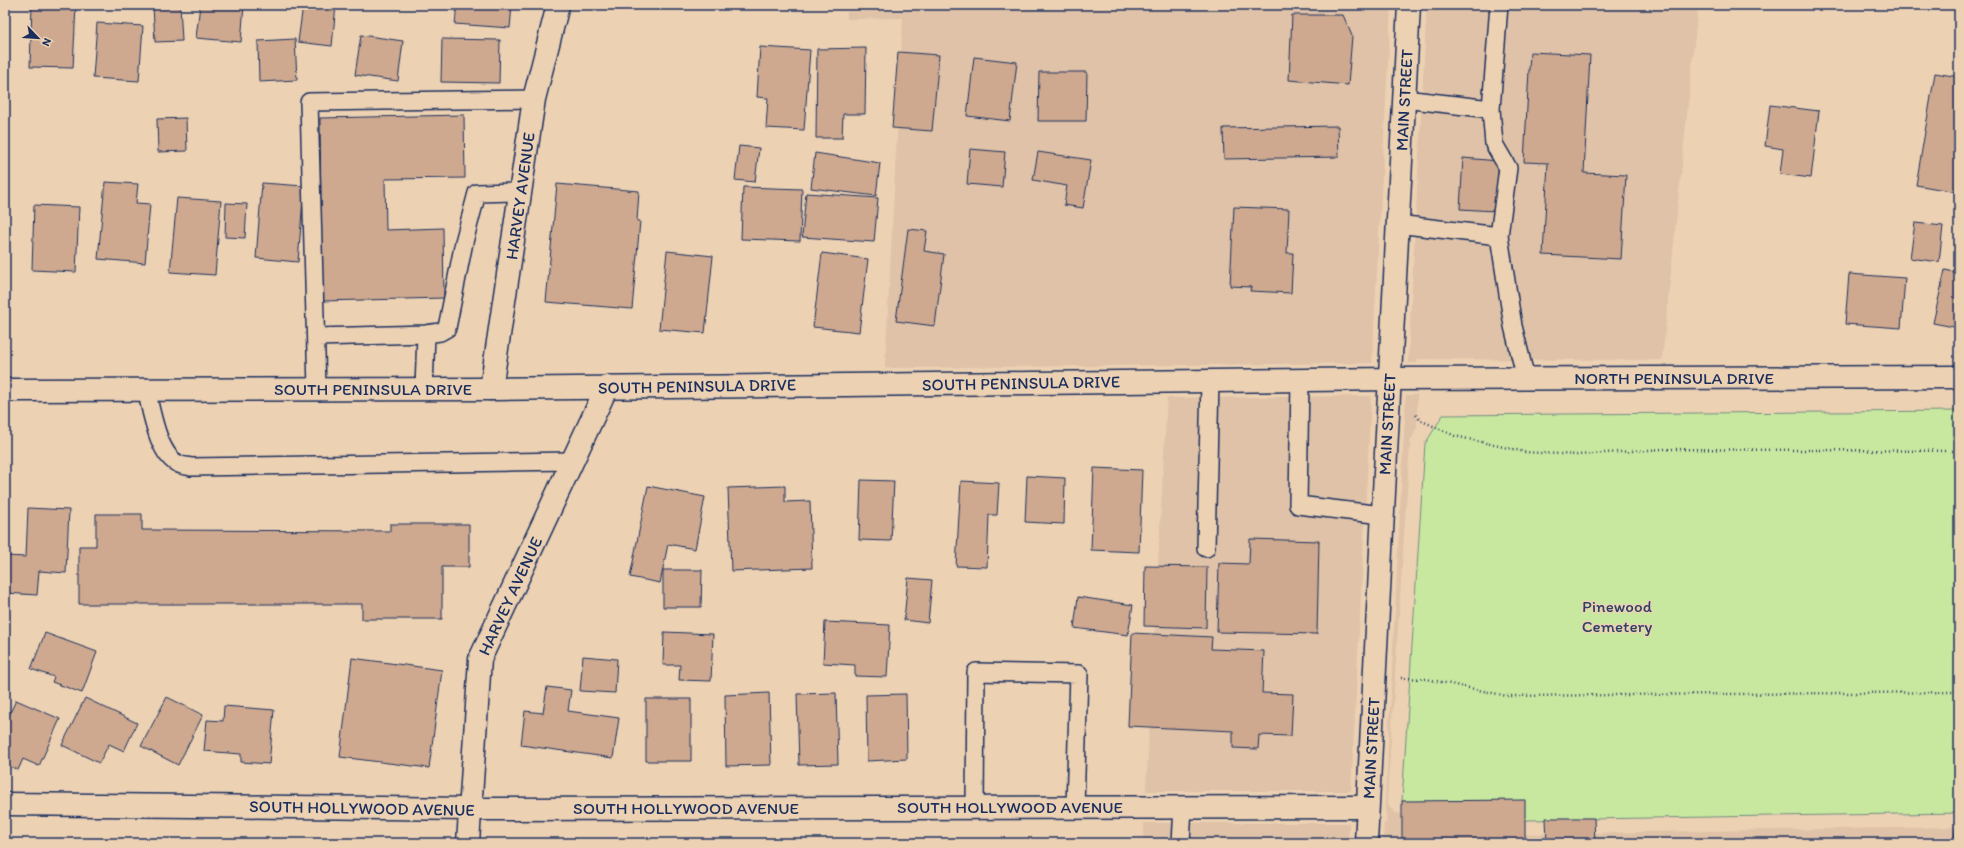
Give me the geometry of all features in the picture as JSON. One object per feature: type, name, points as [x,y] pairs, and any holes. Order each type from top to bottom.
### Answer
[{"type":"street","name":"HARVEY AVENUE","points":[[491,389],[534,99],[558,5]]},
{"type":"street","name":"MAIN STREET","points":[[1366,843],[1409,5]]},
{"type":"street","name":"NORTH PENINSULA DRIVE","points":[[1390,379],[1959,377]]},
{"type":"street","name":"SOUTH PENINSULA DRIVE","points":[[5,390],[491,389],[1390,379]]},
{"type":"street","name":"HARVEY AVENUE","points":[[468,843],[480,659],[607,387]]},
{"type":"street","name":"SOUTH HOLLYWOOD AVENUE","points":[[5,804],[470,809],[1368,807]]},
{"type":"lane","points":[[1499,5],[1491,109],[1494,144],[1508,168],[1499,236],[1513,326],[1526,379]]},
{"type":"lane","points":[[317,389],[317,337],[309,102],[534,99]]},
{"type":"lane","points":[[1404,99],[1491,109]]},
{"type":"lane","points":[[317,337],[426,334],[440,332],[447,328],[464,242],[477,193],[520,192]]},
{"type":"lane","points":[[1397,224],[1499,236]]},
{"type":"lane","points":[[424,388],[426,334]]},
{"type":"lane","points":[[1300,380],[1298,505],[1382,515]]},
{"type":"lane","points":[[1206,548],[1210,381]]},
{"type":"lane","points":[[146,389],[159,438],[167,455],[178,464],[191,467],[573,461]]},
{"type":"lane","points":[[975,807],[976,672],[1079,674],[1075,807]]},
{"type":"lane","points":[[1181,843],[1183,807]]},
{"type":"path","points":[[1416,414],[1420,420],[1455,436],[1525,452],[1577,455],[1662,449],[1959,451]]},
{"type":"path","points":[[1374,676],[1427,679],[1507,696],[1959,692]]},
{"type":"shaded area","points":[[1154,5],[1391,5],[1372,363],[885,368],[903,18],[847,19],[847,12]]},
{"type":"shaded area","points":[[1427,5],[1698,5],[1662,360],[1418,359],[1417,363],[1408,363]]},
{"type":"shaded area","points":[[1406,395],[1417,395],[1417,427],[1410,442],[1387,799],[1389,807],[1395,813],[1517,831],[1527,834],[1959,827],[1959,843],[1383,843],[1384,823],[1387,823],[1385,808]]},
{"type":"shaded area","points":[[1371,396],[1351,791],[1146,791],[1167,398]]},
{"type":"shaded area","points":[[1144,823],[1349,823],[1348,843],[1143,843]]},
{"type":"green space","name":"Pinewood Cemetery","points":[[1959,411],[1959,813],[1525,820],[1402,801],[1425,444],[1443,415]]},
{"type":"building","points":[[32,5],[76,5],[73,68],[30,67]]},
{"type":"building","points":[[180,5],[182,41],[155,42],[153,6]]},
{"type":"building","points":[[200,5],[244,5],[241,42],[196,38]]},
{"type":"building","points":[[303,5],[336,5],[332,46],[298,42]]},
{"type":"building","points":[[457,5],[512,5],[510,28],[455,24]]},
{"type":"building","points":[[1292,15],[1343,15],[1352,36],[1348,85],[1289,80]]},
{"type":"building","points":[[97,23],[143,26],[139,81],[93,78]]},
{"type":"building","points":[[361,35],[403,41],[398,81],[355,75]]},
{"type":"building","points":[[295,39],[297,80],[259,82],[258,41]]},
{"type":"building","points":[[442,39],[500,40],[499,83],[441,82]]},
{"type":"building","points":[[760,47],[810,50],[804,130],[766,128],[768,98],[757,97]]},
{"type":"building","points":[[866,48],[865,114],[843,114],[842,138],[816,138],[817,49]]},
{"type":"building","points":[[898,52],[939,55],[932,131],[892,128]]},
{"type":"building","points":[[1530,52],[1590,55],[1584,173],[1626,175],[1621,259],[1543,255],[1548,163],[1524,162]]},
{"type":"building","points":[[974,57],[1017,62],[1010,121],[967,116]]},
{"type":"building","points":[[1039,72],[1087,72],[1086,121],[1038,121]]},
{"type":"building","points":[[1935,73],[1959,77],[1959,180],[1957,192],[1916,185]]},
{"type":"building","points":[[1770,105],[1819,111],[1811,178],[1780,174],[1783,149],[1765,146]]},
{"type":"building","points":[[464,115],[465,178],[385,179],[386,230],[443,228],[444,298],[322,301],[320,118]]},
{"type":"building","points":[[186,118],[187,151],[158,152],[157,119]]},
{"type":"building","points":[[1338,126],[1339,157],[1224,159],[1223,128]]},
{"type":"building","points":[[739,146],[759,148],[755,182],[735,180]]},
{"type":"building","points":[[970,149],[1005,152],[1002,187],[967,184]]},
{"type":"building","points":[[1038,152],[1091,160],[1083,208],[1064,205],[1067,186],[1033,180]]},
{"type":"building","points":[[815,153],[880,163],[876,196],[811,188]]},
{"type":"building","points":[[1463,158],[1499,161],[1495,211],[1460,209]]},
{"type":"building","points":[[105,182],[138,184],[136,203],[150,204],[145,263],[98,259]]},
{"type":"building","points":[[262,183],[304,186],[298,262],[256,258]]},
{"type":"building","points":[[557,184],[639,191],[637,221],[640,221],[632,309],[546,302]]},
{"type":"building","points":[[743,187],[802,189],[800,241],[741,239]]},
{"type":"building","points":[[806,193],[878,198],[874,242],[802,237]]},
{"type":"building","points":[[177,198],[221,201],[215,275],[170,272]]},
{"type":"building","points":[[226,203],[247,204],[245,238],[225,237]]},
{"type":"building","points":[[34,205],[79,207],[76,272],[32,270]]},
{"type":"building","points":[[1234,207],[1289,209],[1287,253],[1293,253],[1291,293],[1250,291],[1251,287],[1230,286]]},
{"type":"building","points":[[1915,223],[1943,226],[1939,262],[1910,258]]},
{"type":"building","points":[[908,229],[927,231],[924,251],[944,254],[935,326],[896,321]]},
{"type":"building","points":[[667,251],[713,256],[705,333],[659,329]]},
{"type":"building","points":[[822,253],[868,259],[859,332],[813,327]]},
{"type":"building","points":[[1945,270],[1959,273],[1959,328],[1933,323]]},
{"type":"building","points":[[1849,274],[1905,278],[1901,328],[1845,324]]},
{"type":"building","points":[[1094,468],[1142,470],[1139,552],[1091,550]]},
{"type":"building","points":[[1027,476],[1065,478],[1064,524],[1025,522]]},
{"type":"building","points":[[861,480],[894,481],[891,541],[859,540]]},
{"type":"building","points":[[961,481],[999,483],[997,515],[989,515],[987,567],[956,566]]},
{"type":"building","points":[[648,486],[705,497],[695,549],[668,544],[660,583],[630,577]]},
{"type":"building","points":[[785,486],[785,502],[810,501],[812,568],[731,571],[728,488]]},
{"type":"building","points":[[28,508],[69,510],[66,573],[39,571],[37,595],[5,593],[5,556],[26,557]]},
{"type":"building","points":[[96,514],[142,514],[142,530],[390,531],[390,524],[469,524],[469,567],[442,567],[442,619],[362,619],[362,604],[79,604],[79,546],[96,546]]},
{"type":"building","points":[[1250,539],[1319,541],[1317,634],[1217,632],[1219,563],[1249,564]]},
{"type":"building","points":[[1145,566],[1207,567],[1206,628],[1144,626]]},
{"type":"building","points":[[663,570],[702,570],[701,607],[663,607]]},
{"type":"building","points":[[908,578],[932,580],[928,623],[904,620]]},
{"type":"building","points":[[1078,597],[1133,605],[1128,635],[1074,628]]},
{"type":"building","points":[[825,622],[890,625],[887,677],[855,676],[855,665],[823,663]]},
{"type":"building","points":[[664,632],[713,634],[711,681],[679,680],[680,665],[663,665]]},
{"type":"building","points":[[45,633],[97,652],[82,693],[52,682],[54,677],[31,669]]},
{"type":"building","points":[[1132,633],[1212,637],[1211,649],[1264,651],[1262,693],[1293,694],[1291,736],[1259,735],[1258,749],[1233,748],[1233,731],[1128,726]]},
{"type":"building","points":[[583,656],[617,659],[615,693],[580,691]]},
{"type":"building","points":[[352,658],[442,670],[429,768],[340,757]]},
{"type":"building","points":[[547,687],[571,690],[568,711],[619,718],[613,758],[521,745],[525,711],[543,713]]},
{"type":"building","points":[[769,693],[771,765],[726,766],[725,695]]},
{"type":"building","points":[[836,693],[838,764],[799,765],[797,694]]},
{"type":"building","points":[[906,694],[907,759],[867,761],[866,695]]},
{"type":"building","points":[[167,697],[203,715],[178,765],[141,746]]},
{"type":"building","points":[[85,698],[137,723],[124,751],[109,744],[99,763],[62,745]]},
{"type":"building","points":[[646,699],[691,699],[691,761],[646,761]]},
{"type":"building","points":[[16,700],[60,719],[39,766],[23,759],[18,770],[5,764],[5,724]]},
{"type":"building","points":[[224,706],[274,710],[269,764],[241,762],[241,754],[204,751],[207,720],[223,721]]},
{"type":"building","points":[[1525,800],[1525,843],[1402,843],[1402,801]]},
{"type":"building","points":[[1957,811],[1959,811],[1959,843],[1954,843]]},
{"type":"building","points":[[1546,818],[1594,818],[1595,843],[1547,843]]}]
